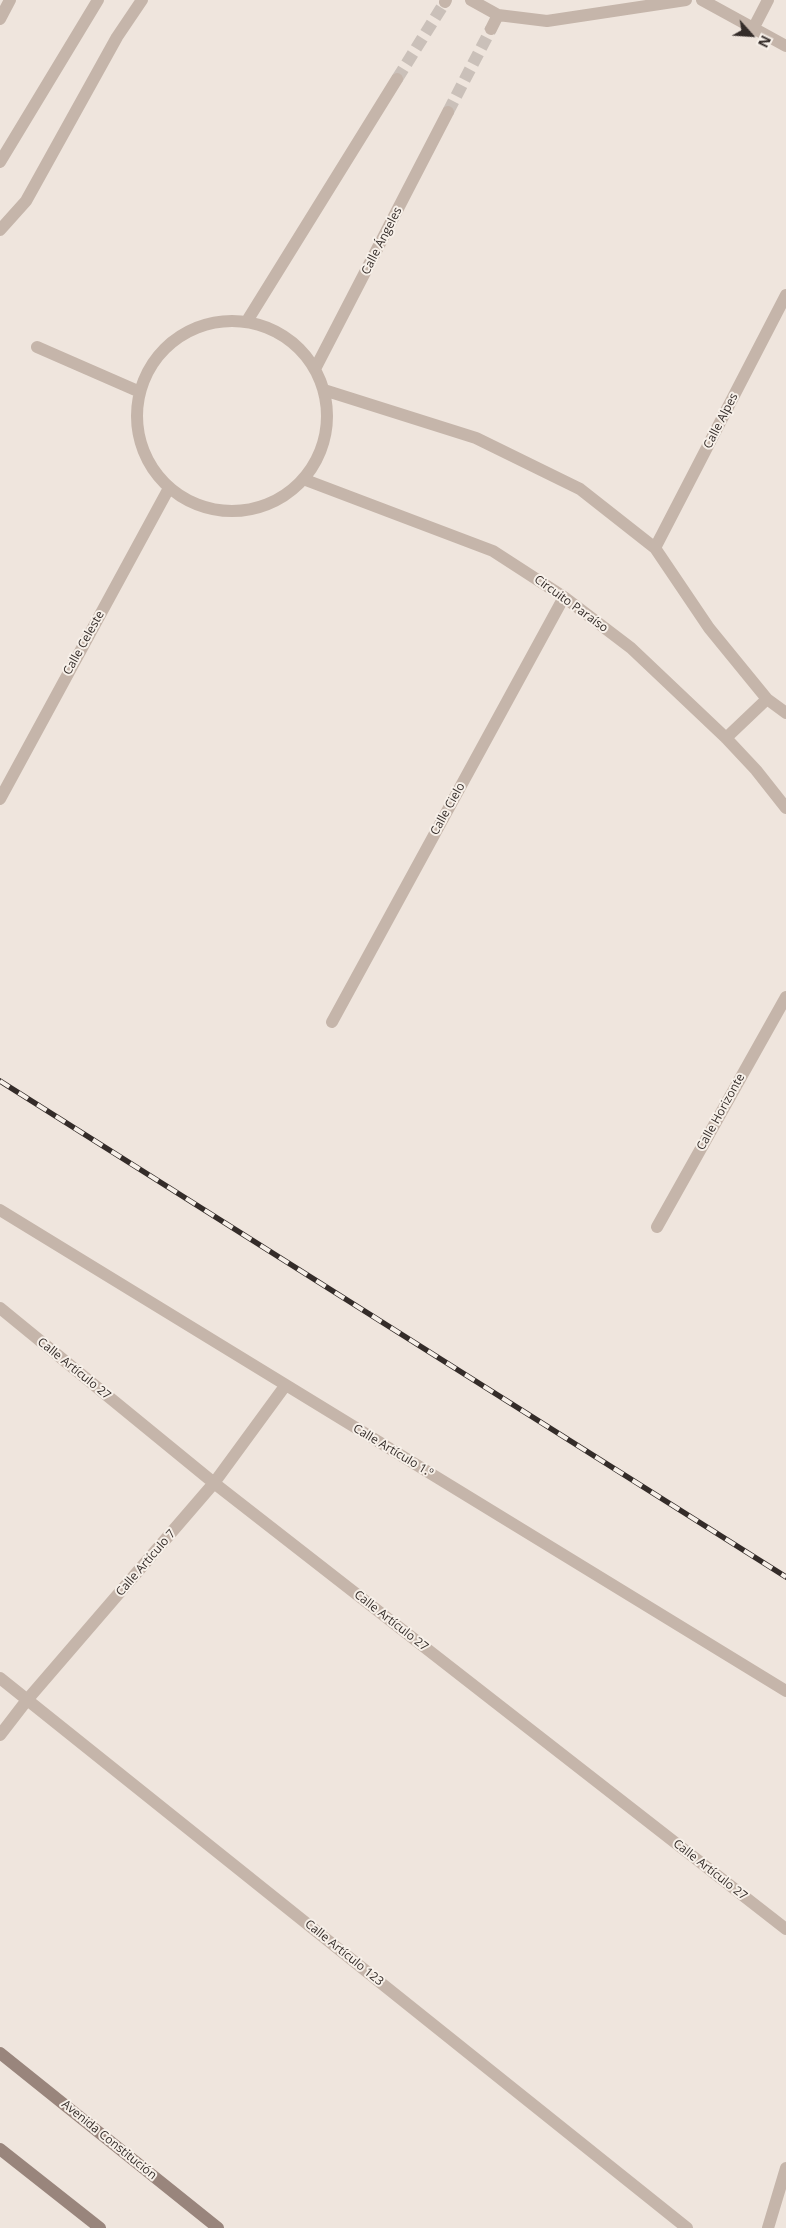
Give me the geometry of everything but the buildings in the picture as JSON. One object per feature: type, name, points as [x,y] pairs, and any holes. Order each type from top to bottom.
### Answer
[{"type":"main road","name":"Avenida Constitución","points":[[0,2053],[218,2228]]},
{"type":"main road","points":[[0,2149],[100,2228]]},
{"type":"street","points":[[0,19],[10,0]]},
{"type":"street","points":[[0,162],[98,0]]},
{"type":"street","points":[[0,230],[26,201],[118,38],[142,0]]},
{"type":"street","points":[[471,0],[498,15],[547,21],[686,0]]},
{"type":"street","points":[[702,0],[786,46]]},
{"type":"street","points":[[753,29],[768,0]]},
{"type":"street","points":[[491,29],[498,15]]},
{"type":"street","points":[[247,321],[397,79]]},
{"type":"street","name":"Calle Ángeles","points":[[315,370],[448,112]]},
{"type":"street","name":"Calle Alpes","points":[[655,548],[786,295]]},
{"type":"street","points":[[247,321],[275,330],[298,347],[315,370],[324,390],[327,421],[320,452],[303,479],[280,498],[253,509],[223,511],[194,503],[169,488],[147,460],[137,426],[140,392],[155,360],[180,336],[212,322],[247,321]]},
{"type":"street","points":[[37,347],[140,392]]},
{"type":"street","points":[[324,390],[476,438],[580,489],[655,548],[710,628],[767,699],[786,713]]},
{"type":"street","name":"Circuito Paraíso","points":[[303,479],[493,551],[564,597],[631,648],[726,738],[756,770],[786,808]]},
{"type":"street","name":"Calle Celeste","points":[[0,798],[169,488]]},
{"type":"street","name":"Calle Cielo","points":[[332,1022],[564,597]]},
{"type":"street","points":[[726,738],[767,699]]},
{"type":"street","name":"Calle Horizonte","points":[[657,1227],[786,997]]},
{"type":"street","name":"Calle Artículo 1.º","points":[[0,1210],[786,1691]]},
{"type":"street","name":"Calle Artículo 27","points":[[0,1308],[214,1483],[786,1929]]},
{"type":"street","name":"Calle Artículo 7","points":[[0,1735],[27,1700],[214,1483],[285,1386]]},
{"type":"street","name":"Calle Artículo 123","points":[[0,1678],[688,2228]]},
{"type":"street","points":[[768,2228],[786,2168]]},
{"type":"tunnel","points":[[397,79],[445,2]]},
{"type":"tunnel","points":[[448,112],[491,29]]},
{"type":"railway","points":[[0,1081],[786,1577]]}]
